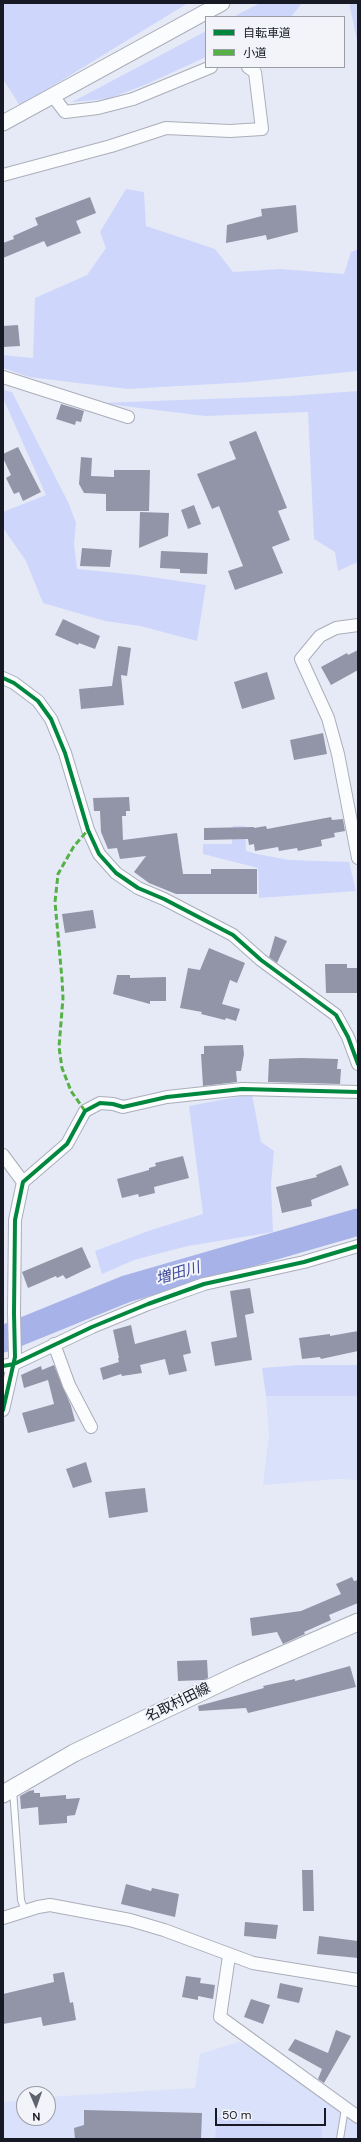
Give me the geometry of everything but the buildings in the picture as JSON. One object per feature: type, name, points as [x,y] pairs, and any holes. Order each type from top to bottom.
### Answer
[{"type":"main road","name":"名取村田線","points":[[8,1791],[88,1746],[239,1674],[358,1622]]},
{"type":"street","points":[[3,123],[222,3]]},
{"type":"street","points":[[53,96],[65,112],[98,108],[133,99],[209,68]]},
{"type":"street","points":[[3,175],[103,148],[166,128],[230,131],[262,129],[255,72],[249,68]]},
{"type":"street","points":[[3,377],[128,417]]},
{"type":"street","points":[[358,625],[336,628],[320,636],[301,659],[328,718],[338,754],[358,858]]},
{"type":"street","points":[[3,678],[14,683],[38,701],[51,719],[65,753],[88,830],[99,854],[116,873],[138,888],[164,899],[232,935],[261,960],[336,1015],[348,1037],[358,1064]]},
{"type":"street","points":[[3,1410],[11,1362],[14,1313],[16,1220],[23,1182],[68,1144],[85,1111],[100,1103],[114,1104],[123,1107],[167,1097],[242,1089],[358,1092]]},
{"type":"street","points":[[3,1155],[23,1182]]},
{"type":"street","points":[[11,1362],[141,1307],[204,1284],[304,1262],[358,1246]]},
{"type":"street","points":[[54,1344],[69,1385],[91,1426]]},
{"type":"street","points":[[3,1918],[50,1905],[130,1920],[164,1930],[229,1956],[253,1963],[358,1980]]},
{"type":"street","points":[[229,1956],[220,2017],[358,2118]]},
{"type":"lane","points":[[8,1791],[21,1900],[25,1911]]},
{"type":"lane","points":[[340,2139],[345,2108]]},
{"type":"shaded area","points":[[3,3],[188,3],[20,106],[3,79]]},
{"type":"shaded area","points":[[260,3],[302,3],[292,16],[235,16]]},
{"type":"shaded area","points":[[349,3],[358,3],[358,45]]},
{"type":"shaded area","points":[[205,32],[205,57],[147,84],[108,99],[72,102]]},
{"type":"shaded area","points":[[126,189],[144,192],[146,226],[215,249],[233,272],[280,269],[344,274],[351,252],[358,249],[358,371],[249,382],[128,389],[29,377],[3,368],[3,355],[33,358],[35,298],[87,275],[106,248],[100,232]]},
{"type":"shaded area","points":[[3,390],[12,392],[69,504],[76,523],[74,544],[77,569],[137,575],[206,585],[197,641],[140,626],[105,621],[43,603],[26,561],[3,528],[3,512],[46,495],[3,398]]},
{"type":"shaded area","points":[[358,391],[358,562],[338,571],[335,552],[314,539],[308,412],[205,416],[99,403],[289,396]]},
{"type":"shaded area","points":[[233,826],[245,826],[246,851],[289,860],[349,862],[356,891],[259,898],[258,868],[203,854],[203,844],[232,844]]},
{"type":"shaded area","points":[[252,1094],[261,1142],[274,1151],[271,1184],[273,1232],[188,1246],[134,1260],[102,1274],[95,1251],[151,1230],[203,1214],[189,1106]]},
{"type":"shaded area","points":[[300,1365],[358,1365],[358,1396],[266,1396],[262,1368]]},
{"type":"shaded area","points":[[266,1396],[358,1396],[358,1480],[338,1479],[263,1485],[269,1434]]},
{"type":"shaded area","points":[[239,2042],[263,2052],[341,2110],[358,2125],[358,2139],[3,2139],[3,2102],[16,2101],[16,2126],[56,2126],[56,2097],[195,2088],[200,2054]]},
{"type":"shaded area","points":[[217,2117],[322,2127],[321,2139],[215,2139]]},
{"type":"waterway","name":"増田川","points":[[3,1339],[126,1289],[358,1222]]},
{"type":"marked path","points":[[85,1111],[71,1091],[62,1068],[59,1047],[63,998],[55,902],[58,874],[74,846],[88,830]]},
{"type":"cycle path","points":[[3,678],[14,683],[38,701],[51,719],[65,753],[88,830],[99,854],[116,873],[138,888],[164,899],[233,935],[261,960],[336,1015],[348,1037],[358,1064]]},
{"type":"cycle path","points":[[3,1410],[15,1357],[15,1220],[23,1182],[67,1144],[85,1111],[100,1103],[113,1104],[123,1107],[167,1097],[242,1089],[358,1092]]},
{"type":"cycle path","points":[[3,1366],[14,1364],[92,1327],[148,1304],[204,1284],[304,1262],[358,1246]]}]
